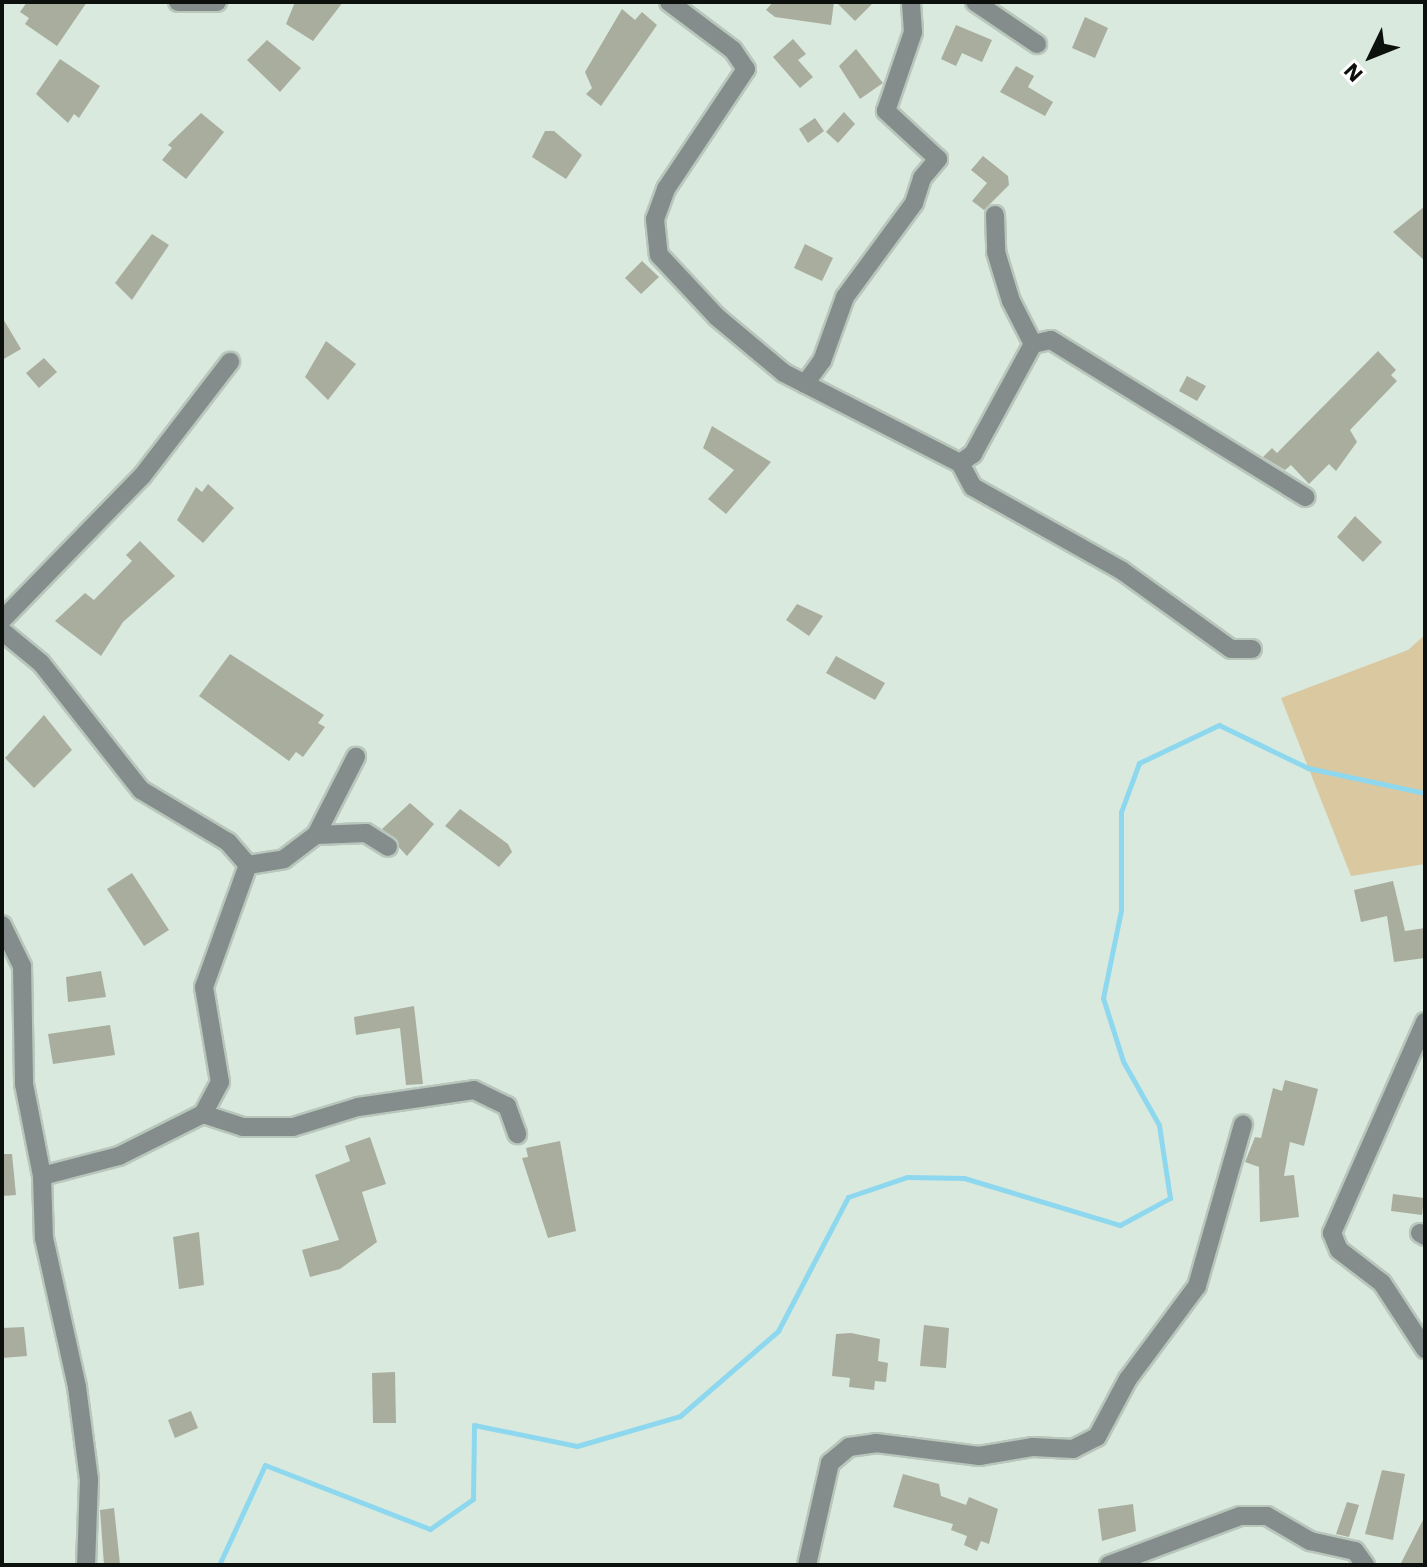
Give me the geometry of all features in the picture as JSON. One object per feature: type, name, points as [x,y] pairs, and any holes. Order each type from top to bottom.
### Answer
[{"type":"street","points":[[178,2],[217,2]]},
{"type":"street","points":[[669,2],[733,50],[746,69],[666,189],[655,219],[659,255],[717,317],[805,384],[960,463],[973,487],[1121,570],[1231,649],[1252,649]]},
{"type":"street","points":[[805,384],[822,361],[845,297],[914,203],[922,178],[938,159],[886,111],[913,32],[911,2]]},
{"type":"street","points":[[975,2],[1037,44]]},
{"type":"street","points":[[995,215],[996,252],[1011,301],[1033,344]]},
{"type":"street","points":[[960,463],[973,454],[1033,344],[1051,340],[1305,497]]},
{"type":"street","points":[[2,620],[143,475],[230,362]]},
{"type":"street","points":[[2,631],[41,663],[141,790],[228,842],[248,865]]},
{"type":"street","points":[[248,865],[284,859],[316,835],[356,757]]},
{"type":"street","points":[[316,835],[366,833],[388,847]]},
{"type":"street","points":[[42,1176],[119,1156],[203,1114],[220,1082],[204,987],[248,865]]},
{"type":"street","points":[[2,925],[22,966],[24,1084],[42,1176],[44,1238],[62,1299],[89,1480],[86,1565]]},
{"type":"street","points":[[1425,1022],[1332,1233],[1339,1250],[1362,1262],[1382,1283],[1425,1349]]},
{"type":"street","points":[[203,1114],[243,1127],[293,1127],[358,1107],[474,1090],[507,1106],[517,1134]]},
{"type":"street","points":[[807,1565],[830,1463],[849,1447],[876,1443],[979,1456],[1033,1447],[1073,1449],[1097,1437],[1128,1379],[1197,1286],[1243,1124]]},
{"type":"street","points":[[1109,1565],[1254,1516],[1267,1516],[1310,1541],[1355,1551],[1365,1565]]},
{"type":"shaded area","points":[[1425,635],[1425,864],[1351,876],[1281,698],[1408,650]]},
{"type":"building","points":[[27,2],[87,2],[57,46],[25,24],[29,18],[20,12]]},
{"type":"building","points":[[295,2],[343,2],[313,41],[286,24]]},
{"type":"building","points":[[773,2],[834,2],[831,25],[775,17],[766,10]]},
{"type":"building","points":[[836,2],[874,2],[855,21]]},
{"type":"building","points":[[622,9],[635,20],[642,12],[657,25],[601,106],[586,94],[592,88],[585,72]]},
{"type":"building","points":[[1085,17],[1108,28],[1095,58],[1072,48]]},
{"type":"building","points":[[956,25],[992,40],[982,62],[962,53],[956,66],[941,59]]},
{"type":"building","points":[[793,39],[806,54],[798,60],[813,77],[800,88],[773,57]]},
{"type":"building","points":[[267,40],[301,68],[280,92],[247,60]]},
{"type":"building","points":[[856,49],[883,83],[860,99],[839,66]]},
{"type":"building","points":[[60,59],[100,86],[79,118],[74,114],[68,123],[36,94]]},
{"type":"building","points":[[1016,66],[1034,76],[1028,87],[1053,102],[1045,116],[1000,92]]},
{"type":"building","points":[[844,112],[855,124],[838,143],[826,132]]},
{"type":"building","points":[[201,113],[224,132],[186,179],[162,160],[172,148],[168,145]]},
{"type":"building","points":[[815,118],[824,131],[808,143],[799,129]]},
{"type":"building","points":[[545,131],[554,131],[582,155],[566,179],[532,157]]},
{"type":"building","points":[[983,156],[1008,176],[1009,185],[984,210],[972,201],[987,183],[971,170]]},
{"type":"building","points":[[1425,206],[1425,261],[1393,232]]},
{"type":"building","points":[[152,234],[169,245],[132,300],[115,283]]},
{"type":"building","points":[[805,244],[833,258],[822,281],[794,268]]},
{"type":"building","points":[[642,261],[659,277],[641,294],[625,278]]},
{"type":"building","points":[[2,317],[21,349],[2,360]]},
{"type":"building","points":[[326,341],[356,364],[328,400],[305,377]]},
{"type":"building","points":[[1378,351],[1396,370],[1391,375],[1397,381],[1350,430],[1357,442],[1336,471],[1329,464],[1309,484],[1291,465],[1285,470],[1263,457],[1272,448],[1277,453]]},
{"type":"building","points":[[44,358],[57,372],[39,388],[26,373]]},
{"type":"building","points":[[1187,376],[1206,386],[1197,401],[1179,391]]},
{"type":"building","points":[[712,426],[771,462],[726,514],[708,499],[734,470],[703,448]]},
{"type":"building","points":[[208,484],[234,508],[203,543],[177,520],[196,487],[202,492]]},
{"type":"building","points":[[1355,516],[1382,542],[1363,562],[1337,537]]},
{"type":"building","points":[[140,541],[175,576],[123,622],[101,656],[55,621],[85,593],[94,600],[132,561],[126,555]]},
{"type":"building","points":[[797,604],[823,616],[809,636],[786,620]]},
{"type":"building","points":[[230,654],[324,715],[318,723],[325,727],[303,757],[296,752],[289,761],[199,696]]},
{"type":"building","points":[[836,656],[885,683],[875,700],[826,673]]},
{"type":"building","points":[[44,715],[72,750],[34,788],[5,758]]},
{"type":"building","points":[[410,803],[434,824],[407,856],[382,829]]},
{"type":"building","points":[[460,809],[508,844],[512,852],[499,867],[445,826]]},
{"type":"building","points":[[132,873],[169,930],[144,946],[107,889]]},
{"type":"building","points":[[1393,881],[1405,931],[1425,928],[1425,958],[1394,962],[1387,916],[1361,922],[1354,890]]},
{"type":"building","points":[[101,971],[106,997],[68,1002],[66,977]]},
{"type":"building","points":[[414,1006],[423,1084],[406,1085],[400,1028],[356,1035],[354,1017]]},
{"type":"building","points":[[110,1025],[115,1055],[53,1064],[48,1034]]},
{"type":"building","points":[[1285,1080],[1318,1089],[1304,1146],[1290,1142],[1284,1176],[1294,1175],[1299,1217],[1260,1222],[1259,1167],[1245,1162],[1255,1137],[1261,1138],[1273,1088],[1282,1091]]},
{"type":"building","points":[[370,1137],[386,1184],[362,1192],[377,1242],[340,1269],[310,1277],[302,1250],[339,1240],[315,1175],[350,1161],[345,1146]]},
{"type":"building","points":[[560,1141],[576,1231],[548,1238],[522,1158],[528,1157],[526,1148]]},
{"type":"building","points":[[2,1154],[12,1154],[16,1195],[2,1196]]},
{"type":"building","points":[[1393,1194],[1424,1198],[1422,1215],[1391,1211]]},
{"type":"building","points":[[199,1232],[204,1285],[179,1289],[173,1237]]},
{"type":"building","points":[[924,1325],[949,1328],[946,1368],[920,1366]]},
{"type":"building","points":[[24,1327],[27,1356],[2,1358],[2,1328]]},
{"type":"building","points":[[851,1333],[880,1339],[878,1361],[888,1363],[886,1382],[875,1381],[874,1390],[849,1387],[850,1378],[832,1376],[836,1334]]},
{"type":"building","points":[[395,1372],[396,1423],[373,1423],[372,1373]]},
{"type":"building","points":[[191,1411],[198,1428],[175,1438],[168,1420]]},
{"type":"building","points":[[1382,1470],[1405,1474],[1393,1540],[1365,1534]]},
{"type":"building","points":[[903,1474],[939,1484],[941,1496],[966,1505],[969,1497],[998,1509],[989,1544],[981,1541],[977,1551],[964,1545],[967,1536],[951,1530],[953,1524],[893,1507]]},
{"type":"building","points":[[1347,1502],[1359,1505],[1349,1537],[1336,1534]]},
{"type":"building","points":[[1133,1504],[1136,1531],[1102,1541],[1098,1509]]},
{"type":"building","points":[[114,1508],[120,1564],[104,1565],[100,1510]]},
{"type":"building","points":[[1425,1516],[1425,1563],[1400,1565]]},
{"type":"waterway","points":[[219,1565],[265,1465],[430,1529],[473,1499],[474,1425],[577,1446],[680,1416],[778,1331],[848,1197],[907,1177],[964,1178],[1120,1225],[1170,1198],[1159,1125],[1123,1061],[1103,998],[1121,910],[1121,812],[1139,763],[1219,725],[1308,768],[1425,793]]}]
